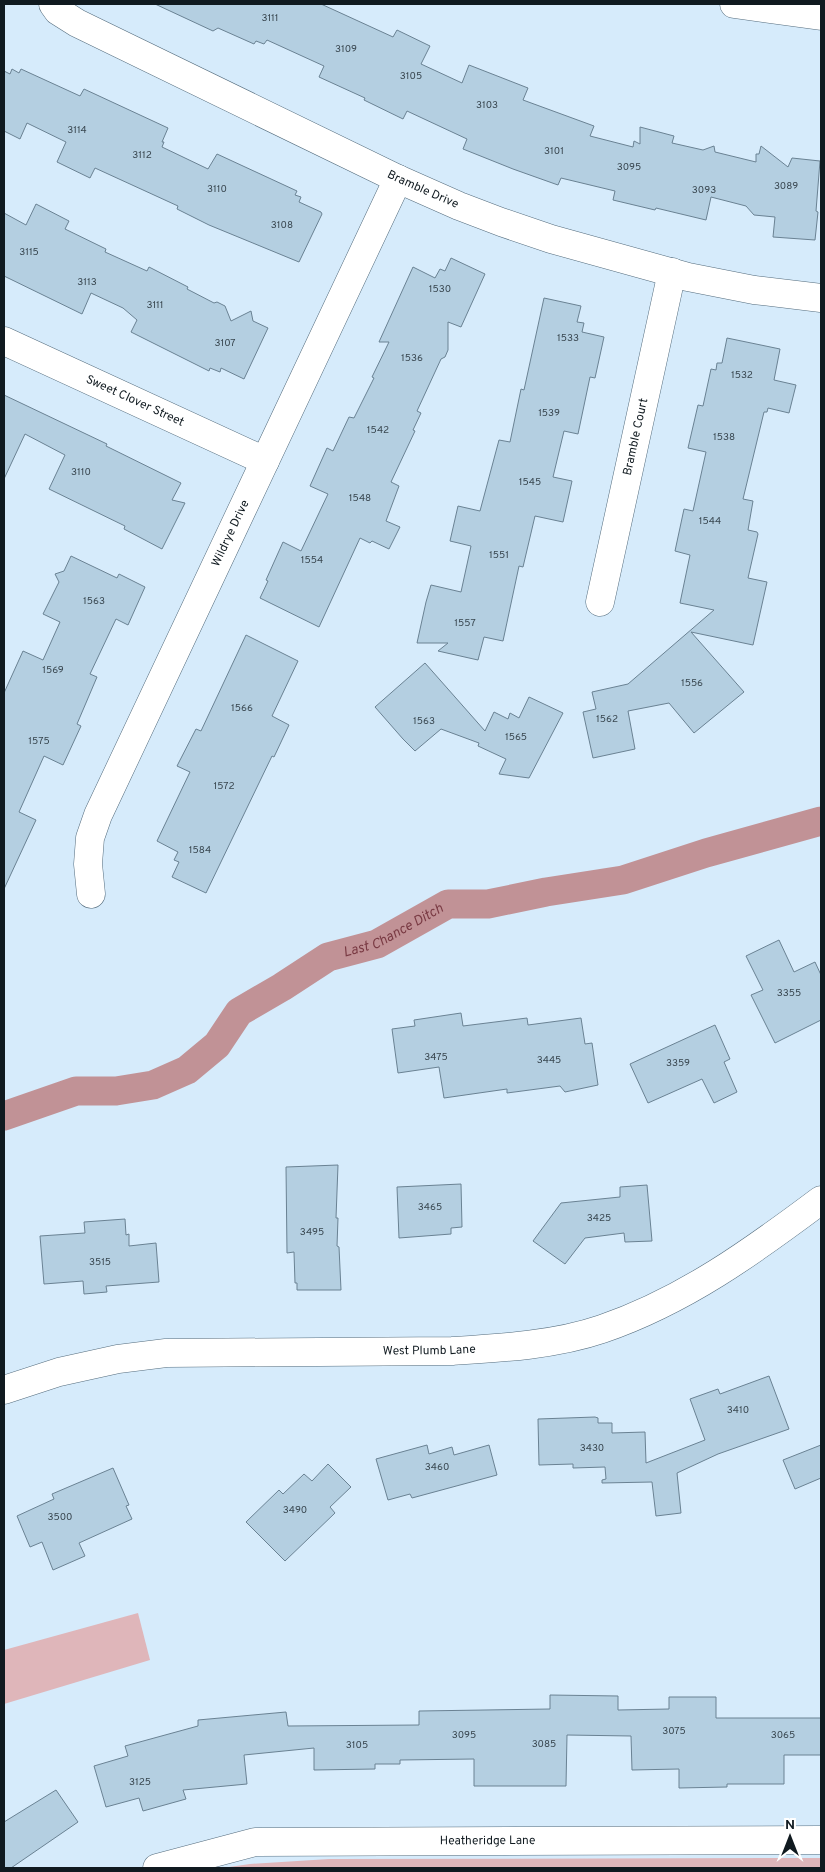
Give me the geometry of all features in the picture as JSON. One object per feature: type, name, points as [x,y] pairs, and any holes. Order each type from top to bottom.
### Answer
[{"type":"street","name":"Bramble Drive","points":[[53,4],[58,11],[77,23],[398,179],[502,222],[550,239],[672,272],[754,290],[821,298]]},
{"type":"street","points":[[734,4],[821,16]]},
{"type":"street","name":"Wildrye Drive","points":[[91,894],[88,864],[90,838],[98,815],[398,179]]},
{"type":"street","name":"Bramble Court","points":[[600,602],[672,272]]},
{"type":"street","name":"Sweet Clover Street","points":[[4,341],[265,461]]},
{"type":"street","name":"West Plumb Lane","points":[[4,1390],[59,1372],[118,1359],[166,1353],[452,1351],[546,1343],[601,1329],[656,1307],[705,1281],[754,1249],[821,1200]]},
{"type":"street","name":"Heatheridge Lane","points":[[157,1868],[255,1842],[821,1840]]},
{"type":"shaded area","points":[[138,1613],[150,1660],[4,1704],[4,1650]]},
{"type":"shaded area","points":[[821,1858],[821,1868],[222,1868],[250,1864],[329,1859]]},
{"type":"building","points":[[155,4],[321,4],[393,37],[397,30],[430,46],[421,64],[462,83],[469,65],[528,88],[523,100],[594,126],[590,136],[633,147],[634,141],[640,144],[640,127],[674,136],[672,143],[703,150],[714,146],[715,152],[756,162],[756,154],[759,154],[761,146],[788,167],[792,158],[820,161],[815,240],[773,237],[775,217],[754,215],[746,206],[711,197],[706,220],[613,200],[615,191],[561,178],[558,185],[513,169],[463,149],[467,139],[407,111],[403,119],[364,100],[365,98],[319,77],[324,66],[267,40],[264,44],[256,41],[254,44],[218,28],[213,31]]},
{"type":"building","points":[[12,69],[19,73],[21,69],[80,96],[84,89],[168,128],[162,142],[164,142],[162,147],[208,169],[217,154],[297,191],[295,195],[301,197],[299,202],[322,214],[299,262],[209,225],[177,209],[178,206],[95,168],[90,178],[57,162],[66,142],[27,123],[20,139],[4,131],[4,71],[10,74]]},
{"type":"building","points":[[36,204],[69,221],[65,229],[106,249],[105,252],[147,271],[149,267],[214,303],[217,302],[225,306],[231,321],[251,311],[253,321],[268,328],[244,379],[221,368],[220,372],[210,368],[209,371],[131,332],[137,320],[123,308],[91,293],[82,314],[4,276],[4,213],[26,225]]},
{"type":"building","points":[[451,258],[485,274],[461,327],[448,322],[448,350],[445,357],[441,359],[417,411],[421,413],[413,430],[415,431],[391,482],[399,486],[386,521],[400,527],[389,549],[360,538],[319,627],[260,598],[268,581],[266,580],[283,542],[301,551],[328,494],[310,486],[327,448],[333,451],[349,417],[354,418],[374,378],[372,377],[389,342],[379,342],[413,267],[435,278],[440,269],[445,271]]},
{"type":"building","points":[[544,298],[581,306],[577,322],[584,323],[582,332],[604,337],[595,378],[590,377],[578,434],[564,431],[553,477],[572,481],[563,522],[535,516],[523,567],[519,566],[503,641],[484,637],[478,660],[438,651],[448,643],[417,643],[431,585],[461,592],[471,546],[450,541],[458,506],[480,511],[499,440],[510,442],[521,389],[524,390]]},
{"type":"building","points":[[727,338],[780,349],[774,380],[796,385],[789,413],[768,408],[767,412],[764,412],[743,499],[753,501],[748,530],[758,534],[748,578],[767,582],[753,645],[691,632],[744,692],[694,733],[669,703],[628,711],[635,749],[593,758],[583,712],[596,709],[592,692],[628,684],[714,610],[680,603],[690,555],[675,551],[684,509],[693,511],[706,452],[688,448],[698,405],[703,406],[711,369],[716,370],[717,363],[722,363]]},
{"type":"building","points":[[4,395],[107,444],[106,446],[181,483],[172,500],[185,503],[162,549],[124,529],[125,526],[49,489],[65,455],[25,434],[4,479]]},
{"type":"building","points":[[71,556],[117,578],[119,574],[145,587],[128,625],[116,619],[90,674],[97,677],[77,724],[81,726],[63,765],[44,756],[19,812],[36,820],[4,889],[4,693],[23,651],[43,660],[60,622],[43,614],[59,582],[55,574],[64,571]]},
{"type":"building","points":[[246,635],[298,661],[272,716],[289,725],[274,757],[272,756],[206,893],[172,877],[179,862],[174,860],[178,852],[157,841],[190,772],[177,766],[196,729],[201,731]]},
{"type":"building","points":[[425,663],[485,731],[494,712],[508,719],[510,713],[519,718],[529,697],[563,713],[529,778],[499,774],[506,759],[478,746],[479,743],[441,729],[415,751],[403,739],[375,707]]},
{"type":"building","points":[[779,940],[794,972],[815,962],[821,975],[821,1020],[775,1043],[751,995],[763,990],[746,956]]},
{"type":"building","points":[[461,1013],[463,1026],[527,1018],[528,1025],[581,1018],[585,1044],[592,1043],[598,1085],[565,1092],[560,1086],[507,1093],[507,1089],[444,1098],[439,1067],[398,1073],[392,1029],[415,1026],[414,1020]]},
{"type":"building","points":[[715,1025],[730,1059],[724,1062],[737,1092],[714,1103],[702,1079],[648,1103],[630,1064]]},
{"type":"building","points":[[338,1165],[336,1218],[338,1218],[337,1246],[339,1247],[341,1290],[297,1290],[294,1252],[287,1253],[286,1167]]},
{"type":"building","points":[[461,1184],[462,1227],[451,1228],[451,1234],[399,1238],[397,1187]]},
{"type":"building","points":[[647,1185],[652,1241],[625,1242],[624,1233],[585,1238],[565,1264],[533,1241],[561,1203],[620,1197],[620,1187]]},
{"type":"building","points":[[125,1219],[126,1235],[129,1234],[129,1246],[156,1243],[159,1282],[106,1286],[107,1292],[84,1294],[83,1281],[44,1284],[40,1236],[85,1233],[84,1222]]},
{"type":"building","points":[[769,1376],[789,1429],[718,1454],[677,1473],[681,1513],[656,1516],[652,1482],[602,1483],[602,1480],[606,1479],[605,1467],[573,1468],[573,1464],[539,1465],[538,1419],[595,1417],[598,1418],[598,1423],[612,1423],[612,1433],[645,1432],[646,1463],[705,1440],[690,1399],[718,1389],[720,1394]]},
{"type":"building","points":[[427,1445],[429,1454],[452,1447],[454,1455],[489,1445],[497,1475],[412,1498],[410,1494],[388,1500],[376,1459]]},
{"type":"building","points":[[821,1445],[821,1478],[795,1489],[783,1460]]},
{"type":"building","points":[[328,1464],[351,1487],[330,1507],[335,1513],[285,1561],[246,1522],[279,1490],[283,1494],[304,1474],[312,1481]]},
{"type":"building","points":[[113,1468],[129,1505],[126,1506],[132,1519],[79,1543],[85,1556],[53,1570],[42,1542],[30,1547],[17,1516],[54,1499],[52,1494]]},
{"type":"building","points":[[550,1695],[618,1696],[618,1710],[669,1709],[669,1697],[716,1697],[716,1718],[821,1718],[821,1755],[784,1755],[784,1784],[727,1784],[727,1787],[679,1788],[679,1769],[632,1770],[631,1736],[567,1735],[566,1786],[474,1786],[474,1759],[400,1760],[400,1764],[375,1764],[375,1769],[314,1770],[314,1748],[244,1755],[247,1784],[183,1790],[186,1799],[143,1811],[139,1798],[106,1807],[94,1766],[128,1756],[125,1746],[198,1726],[198,1720],[286,1712],[288,1726],[419,1725],[419,1711],[550,1709]]},
{"type":"building","points":[[56,1790],[78,1822],[11,1868],[4,1868],[4,1822]]},
{"type":"waterway","name":"Last Chance Ditch","points":[[4,1116],[76,1091],[116,1091],[153,1085],[187,1070],[217,1045],[239,1012],[328,957],[377,944],[448,904],[488,904],[546,892],[623,880],[706,853],[821,821]]}]
